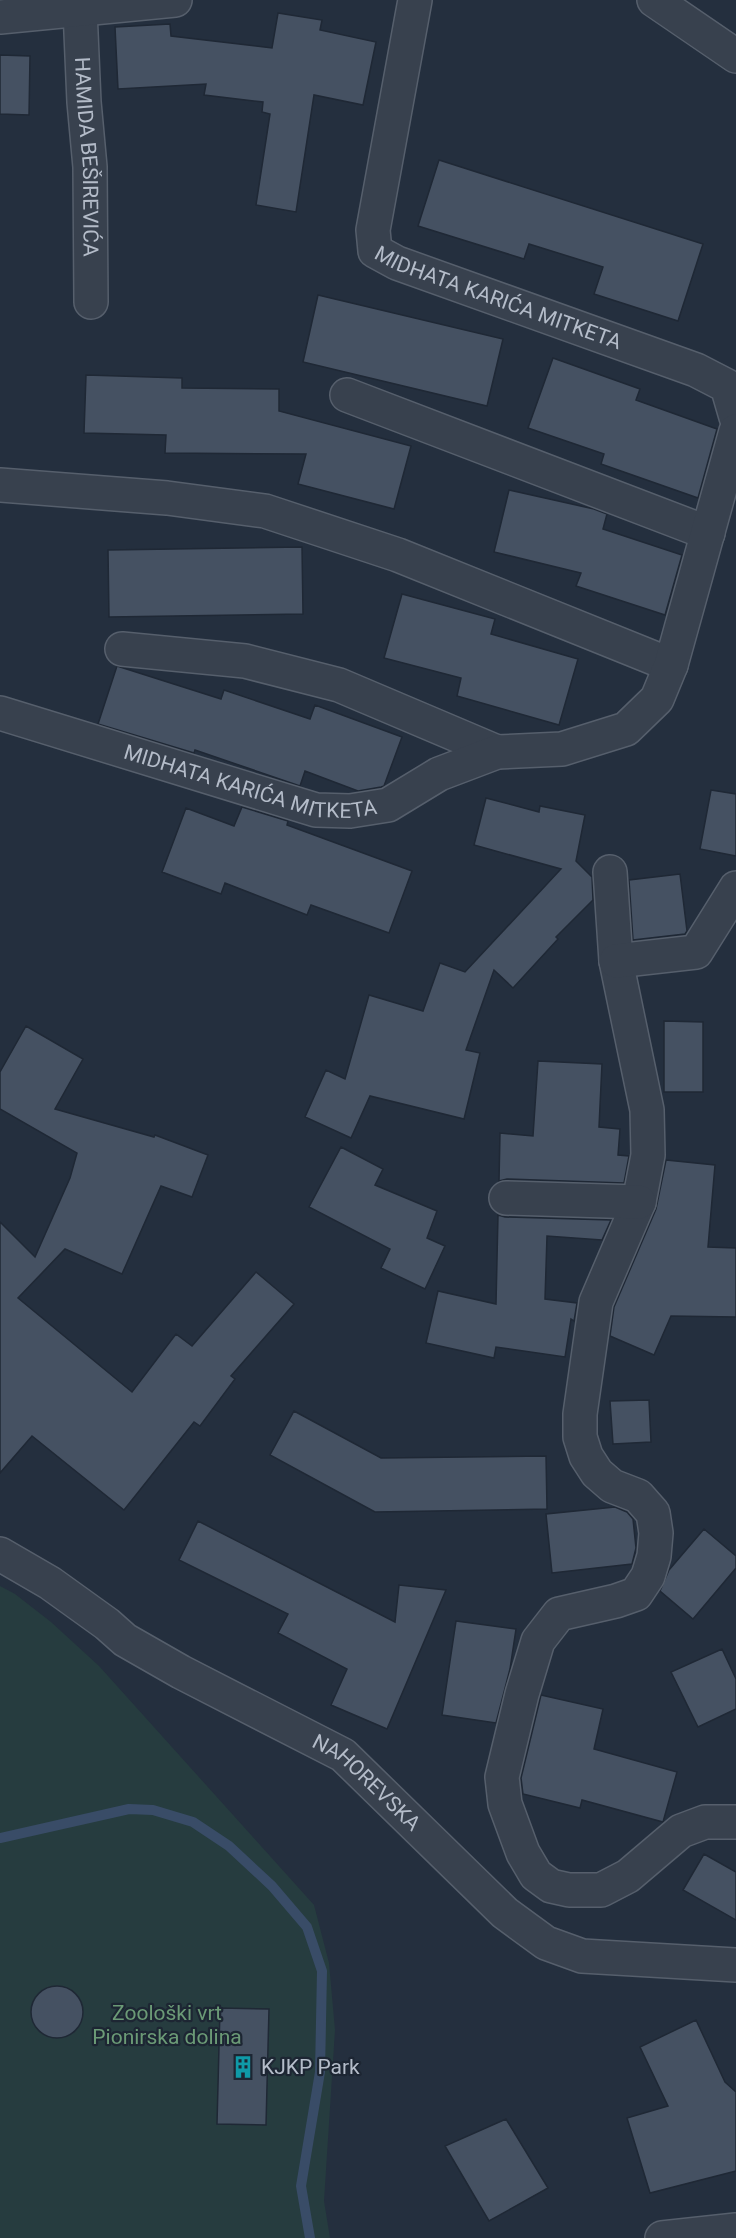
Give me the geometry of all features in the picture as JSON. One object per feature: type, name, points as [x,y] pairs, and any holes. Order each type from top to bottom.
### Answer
[{"type":"street","points":[[0,17],[175,0]]},
{"type":"street","name":"MIDHATA KARIĆA MITKETA","points":[[415,0],[374,230],[375,251],[397,263],[696,370],[727,386],[736,417]]},
{"type":"street","points":[[654,0],[736,56]]},
{"type":"street","name":"HAMIDA BEŠIREVIĆA","points":[[80,10],[84,102],[90,167],[91,302]]},
{"type":"street","points":[[347,395],[708,533]]},
{"type":"street","name":"MIDHATA KARIĆA MITKETA","points":[[0,713],[316,810],[350,812],[388,805],[439,774],[497,752],[562,749],[626,729],[657,699],[671,664],[736,431]]},
{"type":"street","points":[[0,485],[166,498],[265,511],[398,555],[671,664]]},
{"type":"street","points":[[122,649],[245,661],[339,685],[497,752]]},
{"type":"street","points":[[610,872],[616,961],[647,1110],[648,1155],[639,1202],[596,1302],[580,1414],[580,1437],[586,1456],[597,1473],[612,1486],[638,1496],[653,1513],[656,1533],[654,1556],[648,1576],[636,1594],[559,1614],[538,1641],[522,1694],[502,1778],[505,1804],[523,1853],[536,1875],[551,1886],[569,1890],[601,1890],[628,1876],[681,1831],[705,1822],[736,1821]]},
{"type":"street","points":[[616,961],[696,952],[736,888]]},
{"type":"street","points":[[506,1198],[639,1202]]},
{"type":"street","name":"NAHOREVSKA","points":[[0,1554],[50,1583],[107,1623],[125,1640],[181,1672],[343,1755],[505,1913],[546,1942],[582,1956],[736,1965]]},
{"type":"street","points":[[662,2238],[736,2230]]},
{"type":"green space","name":"Zoološki vrt Pionirska dolina","points":[[0,1586],[15,1594],[51,1622],[99,1666],[314,1905],[329,1963],[335,2030],[324,2201],[330,2238],[0,2238]]},
{"type":"building","points":[[278,13],[322,20],[320,30],[376,42],[363,105],[314,95],[296,212],[256,205],[270,114],[262,112],[263,102],[204,95],[206,84],[118,89],[115,27],[170,24],[171,36],[272,48]]},
{"type":"building","points":[[0,55],[30,56],[29,115],[0,114]]},
{"type":"building","points":[[439,160],[703,244],[678,321],[594,294],[603,267],[529,244],[524,259],[418,226]]},
{"type":"building","points":[[318,295],[503,339],[487,406],[303,362]]},
{"type":"building","points":[[553,358],[640,389],[636,400],[717,429],[698,498],[601,464],[604,454],[528,428]]},
{"type":"building","points":[[86,375],[182,378],[182,388],[279,389],[279,411],[411,446],[394,509],[298,484],[306,454],[165,453],[166,435],[84,433]]},
{"type":"building","points":[[509,490],[594,509],[607,514],[603,529],[682,555],[665,615],[576,586],[581,573],[494,552]]},
{"type":"building","points":[[302,547],[303,614],[109,617],[108,550]]},
{"type":"building","points":[[402,594],[495,619],[491,634],[578,659],[559,725],[457,696],[461,678],[384,658]]},
{"type":"building","points":[[117,666],[221,699],[224,690],[310,719],[315,705],[402,737],[384,786],[358,791],[305,771],[300,786],[195,750],[194,753],[98,724]]},
{"type":"building","points":[[711,790],[736,794],[736,856],[700,849]]},
{"type":"building","points":[[486,798],[539,812],[540,806],[585,815],[576,861],[592,877],[593,900],[556,937],[558,939],[513,988],[494,970],[466,1050],[480,1053],[464,1119],[370,1096],[351,1138],[305,1117],[326,1070],[345,1079],[369,995],[423,1011],[440,963],[465,972],[561,869],[474,845]]},
{"type":"building","points":[[242,807],[288,821],[287,825],[412,871],[389,933],[311,905],[307,915],[225,883],[221,894],[162,872],[186,808],[234,826]]},
{"type":"building","points":[[680,874],[687,931],[685,934],[633,940],[629,880]]},
{"type":"building","points":[[664,1021],[703,1022],[703,1092],[664,1092]]},
{"type":"building","points":[[26,1026],[83,1059],[55,1109],[154,1137],[155,1135],[208,1155],[192,1197],[161,1186],[122,1274],[65,1249],[18,1298],[132,1392],[176,1334],[192,1346],[256,1272],[294,1304],[231,1376],[235,1379],[200,1426],[194,1422],[124,1510],[32,1436],[0,1473],[0,1222],[35,1257],[70,1178],[77,1153],[0,1109],[0,1072]]},
{"type":"building","points":[[538,1061],[602,1064],[599,1127],[620,1129],[618,1155],[629,1156],[624,1183],[507,1179],[499,1181],[500,1133],[533,1136]]},
{"type":"building","points":[[341,1147],[383,1169],[375,1185],[437,1211],[427,1238],[445,1246],[425,1289],[381,1268],[390,1249],[309,1207]]},
{"type":"building","points":[[666,1160],[715,1165],[708,1247],[736,1248],[736,1317],[671,1316],[654,1355],[610,1336],[614,1307],[656,1209]]},
{"type":"building","points":[[498,1215],[611,1220],[602,1240],[547,1236],[545,1299],[577,1303],[574,1321],[571,1319],[565,1357],[496,1347],[494,1358],[426,1343],[438,1291],[496,1304]]},
{"type":"building","points":[[649,1400],[651,1442],[613,1444],[610,1401]]},
{"type":"building","points":[[294,1411],[381,1458],[546,1456],[547,1509],[375,1512],[270,1455]]},
{"type":"building","points":[[615,1507],[627,1512],[633,1519],[636,1548],[632,1564],[552,1573],[546,1514]]},
{"type":"building","points":[[198,1521],[395,1622],[399,1585],[446,1590],[387,1729],[331,1705],[347,1669],[278,1633],[288,1614],[179,1560]]},
{"type":"building","points":[[704,1529],[736,1556],[736,1568],[693,1619],[660,1591],[669,1570]]},
{"type":"building","points":[[456,1621],[516,1629],[510,1669],[496,1723],[442,1715]]},
{"type":"building","points":[[722,1649],[736,1679],[736,1709],[698,1727],[671,1672]]},
{"type":"building","points":[[541,1695],[603,1709],[594,1749],[677,1772],[663,1822],[582,1800],[580,1808],[523,1794],[521,1778]]},
{"type":"building","points":[[704,1854],[736,1872],[736,1920],[683,1890]]},
{"type":"building","points":[[57,1986],[71,1990],[79,1998],[83,2012],[79,2026],[71,2034],[57,2038],[43,2034],[35,2026],[31,2012],[35,1998],[43,1990]]},
{"type":"building","name":"KJKP Park","points":[[220,2008],[269,2009],[266,2125],[217,2124]]},
{"type":"building","points":[[696,2020],[725,2082],[736,2092],[736,2171],[650,2193],[627,2118],[668,2106],[640,2047]]},
{"type":"building","points":[[506,2119],[548,2188],[489,2221],[445,2146]]},
{"type":"waterway","points":[[0,1838],[129,1809],[153,1810],[193,1822],[229,1846],[272,1886],[307,1927],[322,1971],[320,2072],[301,2186],[310,2238]]},
{"type":"place","name":"KJKP Park","points":[[243,2067]]}]
